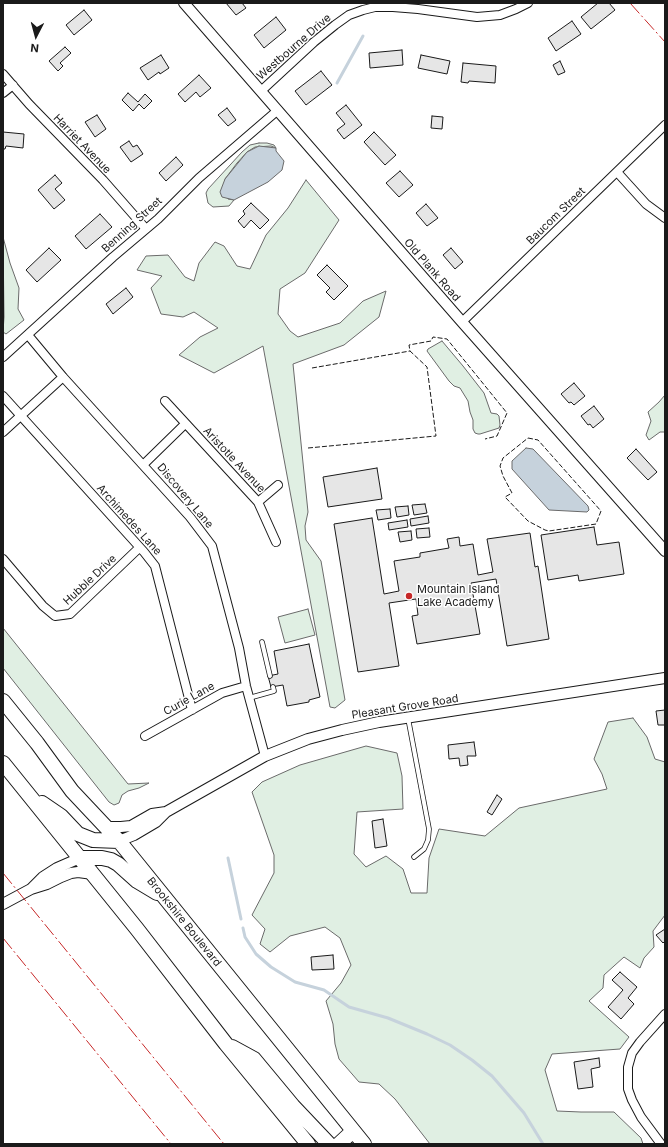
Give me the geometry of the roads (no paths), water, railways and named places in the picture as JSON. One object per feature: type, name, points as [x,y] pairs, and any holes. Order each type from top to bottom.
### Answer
[{"type":"highway","name":"Brookshire Boulevard","points":[[3,701],[72,791],[119,841],[364,1144]]},
{"type":"highway","points":[[3,763],[93,874],[226,1044],[308,1144]]},
{"type":"highway","points":[[27,792],[61,816],[78,834],[93,840],[119,841]]},
{"type":"highway","points":[[80,858],[102,858],[118,864],[137,881],[166,899]]},
{"type":"highway","points":[[226,1044],[254,1058],[293,1106],[329,1144]]},
{"type":"highway","points":[[339,1144],[353,1131]]},
{"type":"street","name":"Old Plank Road","points":[[184,3],[462,322],[665,551]]},
{"type":"street","name":"Westbourne Drive","points":[[261,91],[314,42],[336,25],[350,15],[378,5],[476,17],[500,15],[528,3]]},
{"type":"street","name":"Harriet Avenue","points":[[3,74],[57,134],[103,180],[146,229]]},
{"type":"street","points":[[3,93],[13,85]]},
{"type":"street","name":"Benning Street","points":[[3,357],[112,257],[158,219],[199,178],[278,110]]},
{"type":"street","name":"Baucom Street","points":[[462,322],[665,125]]},
{"type":"street","points":[[617,172],[646,204],[665,218]]},
{"type":"street","name":"Discovery Lane","points":[[28,335],[63,378],[190,517],[212,546],[239,648],[249,698],[265,756]]},
{"type":"street","points":[[3,432],[63,378]]},
{"type":"street","name":"Archimedes Lane","points":[[3,396],[155,566],[192,710]]},
{"type":"street","name":"Aristotle Avenue","points":[[165,401],[258,502],[276,542]]},
{"type":"street","points":[[143,465],[185,424]]},
{"type":"street","points":[[258,502],[278,485]]},
{"type":"street","name":"Hubble Drive","points":[[3,559],[43,606],[55,616],[70,614],[139,548]]},
{"type":"street","name":"Pleasant Grove Road","points":[[119,841],[134,835],[156,822],[166,812],[265,756],[308,739],[342,730],[408,718],[665,678]]},
{"type":"street","name":"Curie Lane","points":[[145,736],[222,693],[246,686]]},
{"type":"street","name":"Pleasant Grove Road","points":[[106,827],[131,826],[152,814],[166,812]]},
{"type":"street","points":[[31,889],[43,877],[52,871],[80,858]]},
{"type":"street","points":[[3,904],[31,889],[47,884],[71,873],[78,872],[93,874]]},
{"type":"street","points":[[662,1144],[641,1117],[632,1100],[628,1089],[628,1067],[632,1053],[665,1014]]},
{"type":"lane","points":[[262,642],[270,676]]},
{"type":"lane","points":[[249,698],[274,691],[273,687]]},
{"type":"lane","points":[[408,718],[429,829],[428,840],[424,849],[414,857]]},
{"type":"waterway","points":[[337,83],[363,36]]},
{"type":"waterway","points":[[228,858],[241,919]]},
{"type":"waterway","points":[[243,928],[245,937],[256,954],[271,967],[295,982],[324,990],[349,1007],[388,1018],[427,1034],[450,1045],[472,1060],[492,1076],[524,1113],[543,1144]]},
{"type":"place","name":"Mountain Island Lake Academy","points":[[409,596]]}]
